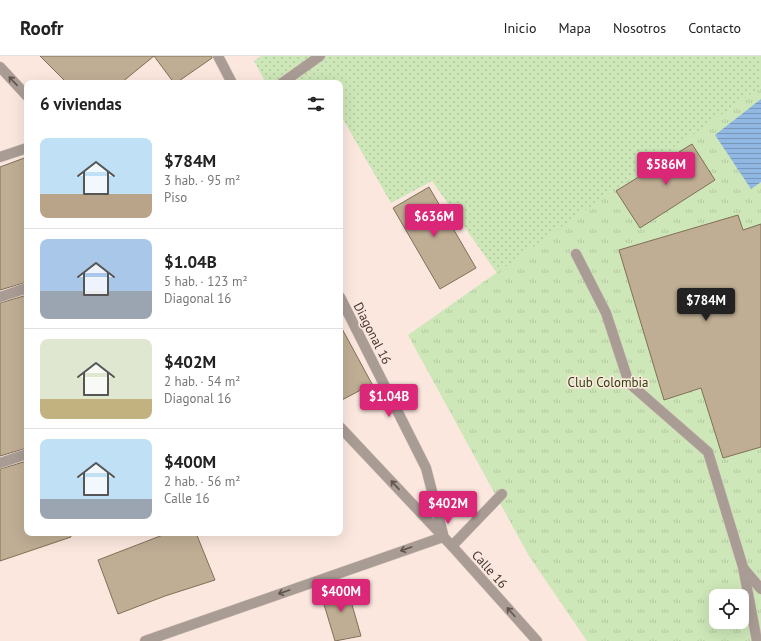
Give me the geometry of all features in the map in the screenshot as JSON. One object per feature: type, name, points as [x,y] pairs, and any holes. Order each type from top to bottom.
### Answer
[{"type":"street","points":[[218,56],[230,80]]},
{"type":"street","points":[[286,80],[320,56]]},
{"type":"street","points":[[0,67],[24,93]]},
{"type":"street","points":[[0,157],[24,149]]},
{"type":"street","points":[[576,254],[606,313],[630,383],[708,452],[743,567],[757,641]]},
{"type":"street","points":[[0,297],[24,289]]},
{"type":"street","name":"Diagonal 16","points":[[343,303],[426,468],[443,537]]},
{"type":"street","name":"Calle 16","points":[[343,430],[452,546],[537,641]]},
{"type":"street","points":[[0,463],[24,455]]},
{"type":"street","points":[[452,546],[502,494]]},
{"type":"street","points":[[145,641],[443,537]]},
{"type":"street","points":[[743,567],[761,589]]},
{"type":"green space","points":[[261,56],[761,56],[761,87],[499,276],[432,181],[391,203],[343,119],[343,80],[264,80],[254,61]]},
{"type":"green space","name":"Club Colombia","points":[[761,87],[761,638],[757,641],[587,641],[529,556],[408,335]]},
{"type":"water","points":[[761,99],[761,182],[751,189],[715,135]]},
{"type":"building","points":[[40,56],[154,56],[125,80],[64,80]]},
{"type":"building","points":[[154,56],[212,56],[212,58],[180,80],[172,80]]},
{"type":"building","points":[[692,144],[715,180],[640,228],[616,191]]},
{"type":"building","points":[[24,158],[24,283],[0,290],[0,167]]},
{"type":"building","points":[[429,187],[476,268],[440,289],[393,208]]},
{"type":"building","name":"Club Colombia","points":[[738,215],[743,230],[761,224],[761,447],[723,458],[701,388],[664,400],[619,250]]},
{"type":"building","points":[[24,296],[24,449],[0,456],[0,303]]},
{"type":"building","points":[[343,331],[372,384],[343,399]]},
{"type":"building","points":[[24,462],[24,536],[71,537],[0,561],[0,469]]},
{"type":"building","points":[[160,536],[197,536],[215,580],[165,596],[118,614],[98,560]]},
{"type":"building","points":[[346,584],[361,636],[335,641],[320,591]]}]
